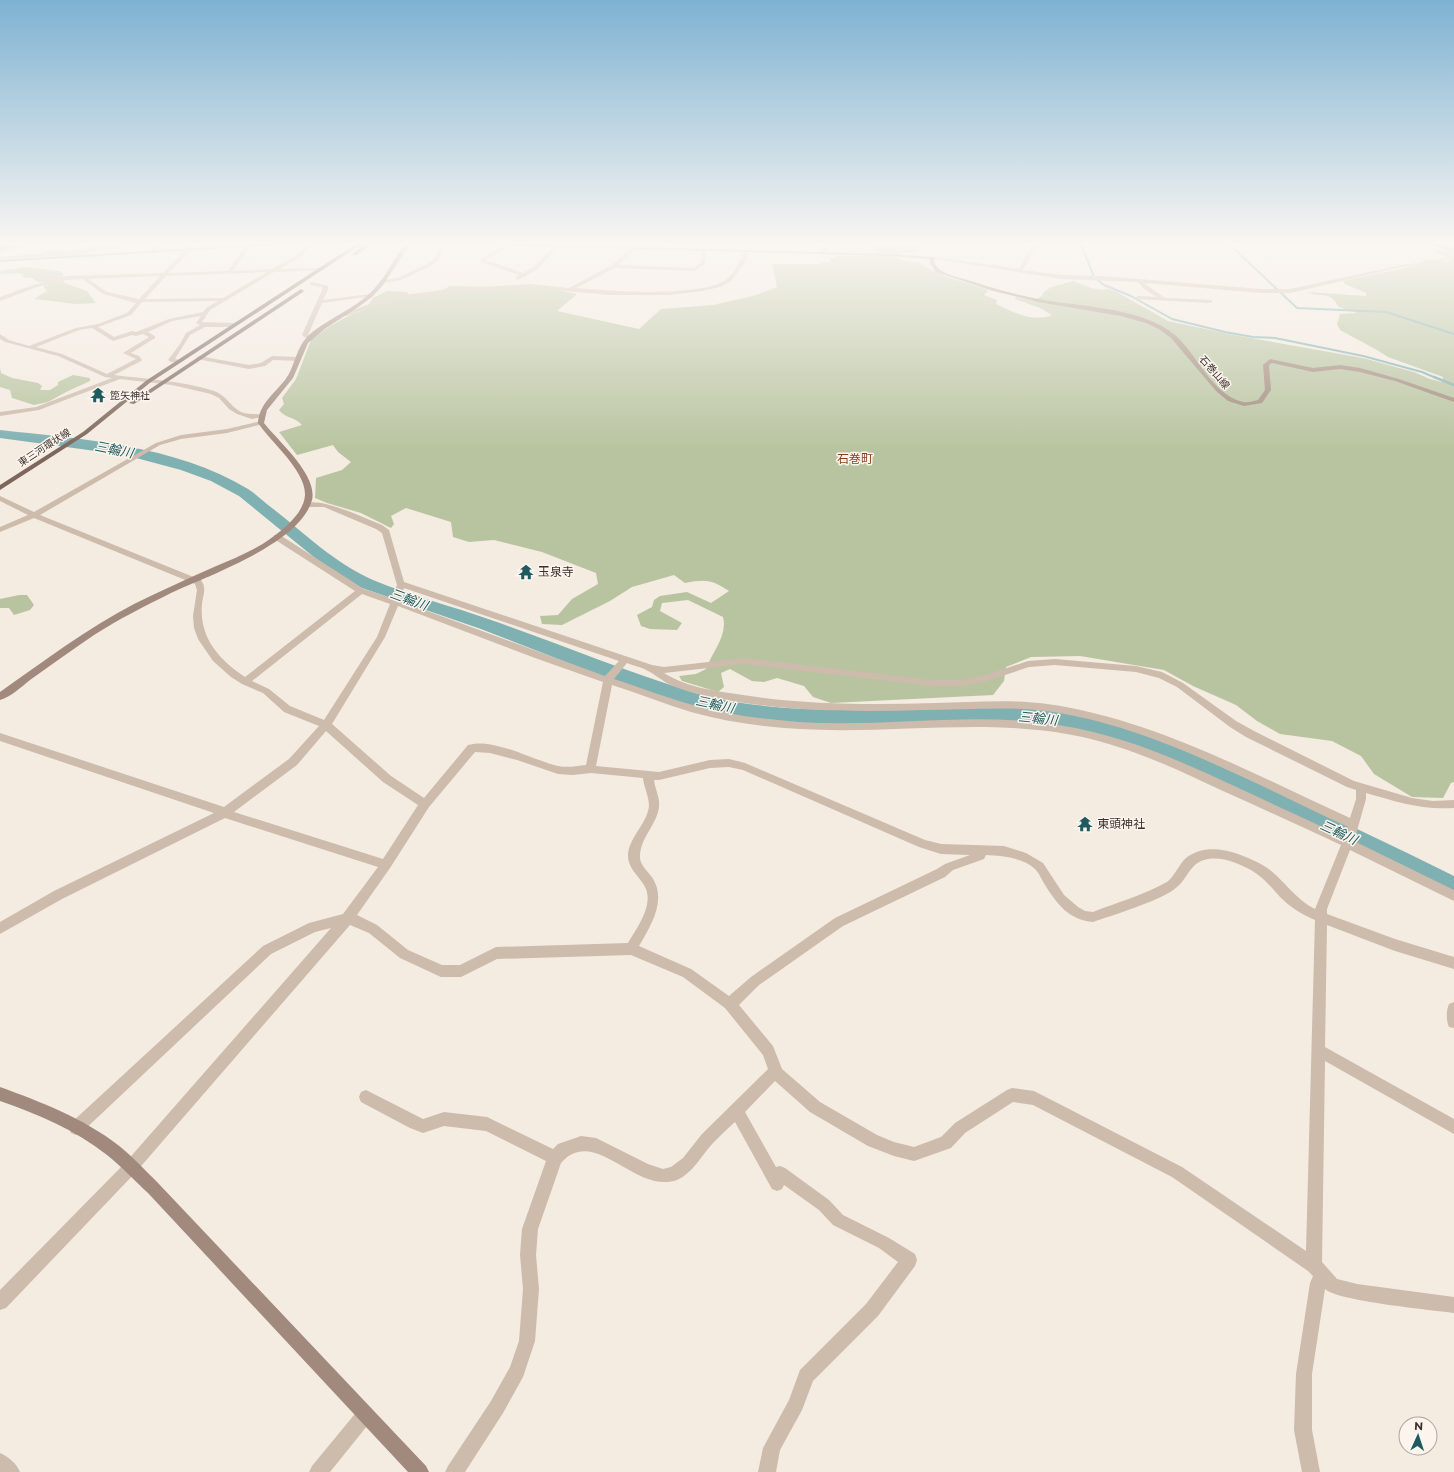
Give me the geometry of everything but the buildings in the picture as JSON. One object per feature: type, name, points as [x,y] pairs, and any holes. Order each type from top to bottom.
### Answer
[{"type":"main road","name":"東三河環状線","points":[[99,423],[149,381],[255,313]]},
{"type":"main road","name":"東三河環状線","points":[[0,488],[268,313]]},
{"type":"main road","points":[[0,697],[116,618],[193,579],[254,552],[279,536],[294,521],[306,504],[309,495],[307,485],[301,472],[261,420],[268,405],[289,380],[295,370],[300,352],[309,338],[347,313]]},
{"type":"main road","name":"石巻山線","points":[[1113,313],[1133,316],[1167,331],[1176,339],[1213,386],[1222,395],[1233,401],[1247,404],[1260,402],[1268,390],[1266,366],[1270,362],[1276,361],[1313,370],[1340,367],[1360,370],[1397,380],[1454,400]]},
{"type":"main road","points":[[0,1094],[39,1108],[76,1128],[108,1147],[131,1167],[158,1193],[420,1472]]},
{"type":"street","points":[[31,347],[78,329],[93,326],[130,313]]},
{"type":"street","points":[[309,338],[305,335],[315,313]]},
{"type":"street","points":[[344,315],[350,313]]},
{"type":"street","points":[[203,314],[199,323],[204,325],[234,325]]},
{"type":"street","points":[[93,326],[113,339],[132,332],[136,334],[144,332],[171,320],[203,314]]},
{"type":"street","points":[[179,361],[171,360],[183,344],[188,334],[204,325]]},
{"type":"street","points":[[107,376],[139,360],[137,357],[126,353],[153,336],[144,332]]},
{"type":"street","points":[[0,336],[7,342],[60,355],[107,376],[162,382],[213,393],[221,397],[230,408],[239,413],[261,420]]},
{"type":"street","points":[[199,358],[249,368],[263,365],[272,358],[299,359]]},
{"type":"street","points":[[0,414],[37,409],[118,378]]},
{"type":"street","points":[[0,530],[34,515],[132,459],[169,440],[184,436],[233,430],[261,420]]},
{"type":"street","points":[[0,498],[34,515],[147,562],[193,579],[201,586],[198,602],[198,630],[207,650],[228,671],[245,682],[266,691],[287,709],[326,725],[387,779],[426,804]]},
{"type":"street","points":[[0,928],[58,895],[224,813],[293,762],[326,725],[381,637],[401,586],[386,532],[379,527],[324,505],[306,504]]},
{"type":"street","points":[[279,536],[360,591],[395,601],[609,679],[706,712],[775,723],[819,726],[990,723],[1066,729],[1103,737],[1138,747],[1351,834]]},
{"type":"street","points":[[401,586],[407,585],[622,663],[664,670],[744,661],[931,683],[961,683],[984,679],[1035,663],[1055,662],[1136,668],[1162,675],[1180,685],[1233,724],[1250,734],[1361,788],[1412,802],[1433,805],[1454,804]]},
{"type":"street","points":[[245,682],[360,591]]},
{"type":"street","points":[[591,769],[592,757],[609,679],[622,663]]},
{"type":"street","points":[[652,668],[660,676],[680,686],[744,699],[793,705],[836,707],[1040,706],[1114,722],[1180,745],[1351,834],[1454,896]]},
{"type":"street","points":[[0,737],[217,809],[224,813],[386,865]]},
{"type":"street","points":[[0,1302],[131,1167],[347,919],[386,865],[426,804],[472,748],[490,749],[518,756],[558,770],[573,771],[591,769],[660,776],[710,764],[729,764],[745,767],[849,814],[923,844],[941,849],[1004,851],[1022,856],[1039,866],[1060,899],[1074,911],[1083,916],[1093,917],[1157,893],[1173,884],[1190,862],[1203,856],[1217,854],[1232,856],[1256,867],[1272,879],[1284,893],[1301,908],[1322,918],[1395,945],[1454,963]]},
{"type":"street","points":[[631,949],[653,905],[654,894],[649,882],[634,863],[634,854],[649,822],[654,807],[654,795],[648,779],[649,776]]},
{"type":"street","points":[[1311,1472],[1303,1430],[1304,1374],[1318,1283],[1318,1050],[1321,909],[1351,834],[1362,799],[1361,788]]},
{"type":"street","points":[[730,1004],[755,981],[839,922],[941,873],[949,867],[980,856],[980,850]]},
{"type":"street","points":[[76,1128],[266,950],[313,927],[347,919],[355,920],[373,928],[404,954],[441,971],[461,971],[496,953],[631,949],[687,974],[730,1004],[768,1051],[777,1074],[815,1107],[873,1141],[894,1149],[914,1154],[946,1143],[960,1128],[1012,1095],[1034,1098],[1177,1172],[1318,1270],[1333,1286],[1357,1292],[1454,1305]]},
{"type":"street","points":[[1454,1008],[1454,1022]]},
{"type":"street","points":[[1318,1050],[1454,1127]]},
{"type":"street","points":[[454,1472],[497,1407],[517,1371],[527,1341],[531,1288],[528,1255],[530,1229],[555,1158],[563,1149],[581,1143],[596,1145],[646,1171],[663,1176],[675,1173],[688,1163],[707,1139],[771,1075],[777,1074]]},
{"type":"street","points":[[366,1097],[423,1126],[444,1119],[487,1124],[555,1158]]},
{"type":"street","points":[[736,1111],[777,1184],[780,1173],[824,1204],[838,1220],[884,1243],[909,1260],[872,1310],[806,1376],[796,1404],[772,1448],[767,1472]]},
{"type":"street","points":[[318,1472],[365,1415]]},
{"type":"street","points":[[0,1462],[11,1472]]},
{"type":"green space","points":[[356,313],[565,313],[639,329],[657,313],[1015,313],[1023,316],[1038,318],[1052,315],[1048,313],[1153,313],[1168,321],[1234,335],[1363,358],[1414,372],[1430,379],[1442,382],[1443,377],[1388,357],[1340,330],[1337,324],[1340,314],[1454,313],[1454,782],[1451,783],[1443,798],[1412,797],[1374,774],[1361,756],[1332,741],[1280,734],[1257,721],[1236,705],[1193,686],[1164,670],[1080,656],[1031,657],[1006,667],[1004,681],[993,695],[831,703],[813,697],[804,686],[777,678],[764,682],[752,681],[730,669],[721,673],[724,687],[718,692],[682,681],[679,676],[696,674],[706,669],[719,644],[723,631],[723,617],[688,600],[662,603],[660,611],[682,623],[677,630],[650,629],[641,626],[637,615],[652,607],[654,600],[660,596],[687,592],[711,603],[729,591],[723,587],[708,581],[685,583],[674,575],[632,587],[610,601],[562,625],[542,624],[540,616],[558,615],[572,599],[598,584],[596,573],[542,552],[494,540],[469,542],[453,537],[451,522],[406,508],[391,516],[394,524],[391,528],[361,513],[315,498],[316,478],[342,470],[351,462],[338,452],[333,445],[297,455],[279,432],[302,425],[297,420],[284,415],[279,410],[284,404],[282,398],[296,379],[311,340],[330,326]]},
{"type":"green space","points":[[0,367],[1,373],[12,378],[38,383],[42,386],[40,390],[50,390],[58,385],[58,382],[73,375],[90,378],[90,381],[48,402],[34,405],[12,398],[10,390],[0,387]]},
{"type":"green space","points":[[27,595],[34,605],[30,610],[14,615],[9,608],[0,608],[0,599]]},
{"type":"waterway","points":[[1161,313],[1172,319],[1225,332],[1253,337],[1275,338],[1363,356],[1422,372],[1436,378]]},
{"type":"waterway","points":[[1388,313],[1454,334]]},
{"type":"waterway","points":[[1434,377],[1454,385]]},
{"type":"waterway","name":"三輪川","points":[[0,434],[94,445],[125,451],[156,458],[216,478],[244,493],[342,571],[368,584],[487,625],[619,675],[693,699],[744,710],[798,716],[843,717],[1001,714],[1052,718],[1095,727],[1138,740],[1183,758],[1365,842],[1454,887]]},
{"type":"place","name":"箆矢神社","points":[[98,395]]},
{"type":"place","name":"玉泉寺","points":[[526,572]]},
{"type":"place","name":"東頭神社","points":[[1085,824]]},
{"type":"district","name":"石巻町","points":[[855,459]]}]
